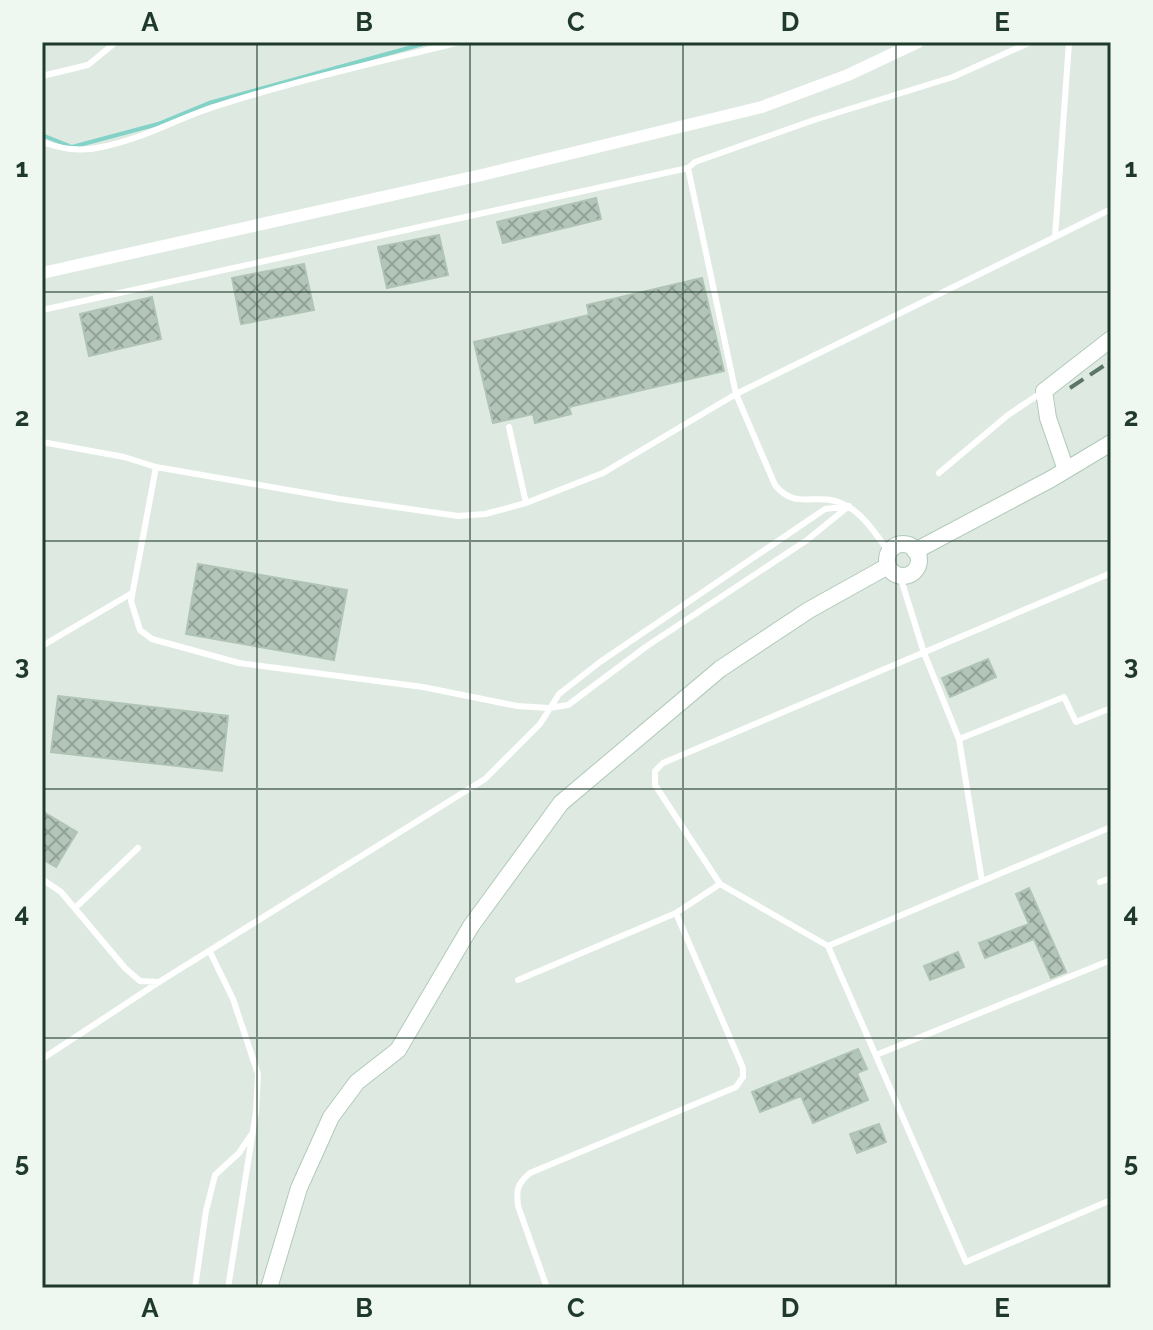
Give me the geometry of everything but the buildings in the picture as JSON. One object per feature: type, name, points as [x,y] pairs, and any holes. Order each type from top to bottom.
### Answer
[{"type":"main road","points":[[1066,470],[1041,396],[1111,339]]},
{"type":"main road","points":[[915,551],[1111,443]]},
{"type":"main road","points":[[269,1288],[299,1188],[331,1117],[357,1082],[398,1050],[471,926],[561,803],[720,669],[809,610],[892,565],[902,545],[915,551]]},
{"type":"main road","points":[[892,565],[910,574],[917,566],[915,551]]},
{"type":"street","points":[[42,273],[486,174],[762,107],[848,75],[918,42]]},
{"type":"lane","points":[[42,76],[88,65],[116,42]]},
{"type":"lane","points":[[42,142],[75,150],[100,148],[165,128],[212,107],[292,83],[460,42]]},
{"type":"lane","points":[[42,310],[688,168],[695,162],[814,120],[953,77],[1031,42]]},
{"type":"lane","points":[[1055,237],[1069,42]]},
{"type":"lane","points":[[688,168],[736,394],[775,485],[784,496],[797,501],[823,497],[849,506],[863,519],[892,565],[959,739],[982,881]]},
{"type":"lane","points":[[42,442],[124,457],[156,467],[340,499],[458,516],[485,514],[526,503],[603,473],[736,394],[1111,209]]},
{"type":"lane","points":[[939,473],[1008,415],[1041,396]]},
{"type":"lane","points":[[509,427],[526,503]]},
{"type":"lane","points":[[156,467],[131,601],[140,630],[152,639],[239,663],[423,687],[517,706],[549,708],[568,705],[647,646],[807,540],[849,506]]},
{"type":"lane","points":[[42,1059],[159,982],[485,779],[522,745],[559,694],[600,662],[825,509],[849,506]]},
{"type":"lane","points":[[1111,573],[663,763],[655,771],[655,785],[720,884],[828,946],[966,1262],[1111,1200]]},
{"type":"lane","points":[[42,646],[133,593]]},
{"type":"lane","points":[[959,739],[1064,697],[1076,722],[1111,708]]},
{"type":"lane","points":[[828,946],[1111,827]]},
{"type":"lane","points":[[75,908],[138,848]]},
{"type":"lane","points":[[1100,882],[1111,878]]},
{"type":"lane","points":[[42,879],[61,892],[125,968],[140,981],[159,982]]},
{"type":"lane","points":[[518,980],[676,913],[720,884]]},
{"type":"lane","points":[[547,1288],[518,1206],[519,1183],[530,1173],[736,1087],[743,1077],[743,1068],[676,913]]},
{"type":"lane","points":[[210,952],[233,999],[258,1074],[253,1132],[228,1288]]},
{"type":"lane","points":[[876,1055],[1111,960]]},
{"type":"lane","points":[[195,1288],[206,1211],[215,1175],[239,1153],[253,1132]]},
{"type":"waterway","points":[[42,135],[72,147],[158,124],[209,103],[430,42]]},
{"type":"railway","points":[[1070,388],[1111,361]]}]
